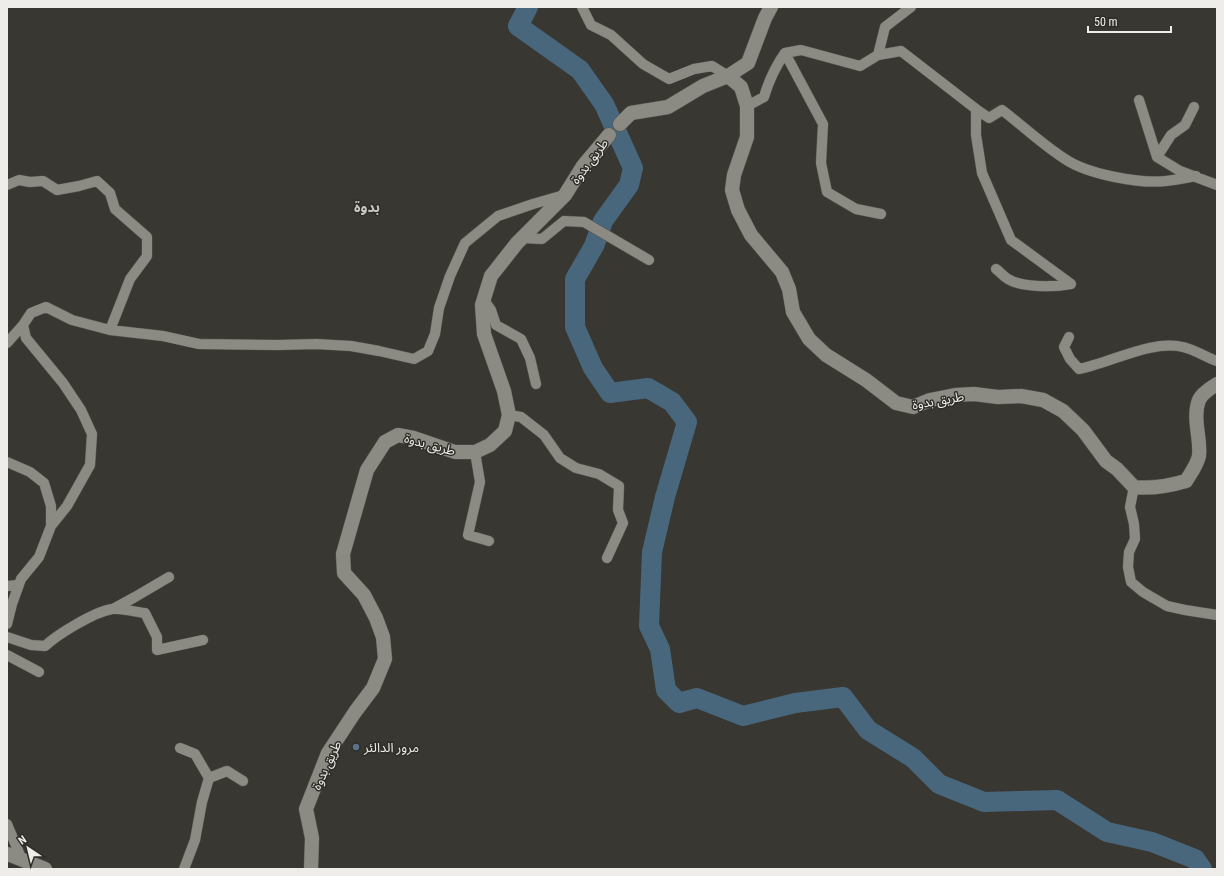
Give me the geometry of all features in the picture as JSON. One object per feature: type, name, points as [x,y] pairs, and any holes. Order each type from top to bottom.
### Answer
[{"type":"street","points":[[582,7],[591,25],[611,35],[643,64],[669,79],[694,69],[712,66],[728,76]]},
{"type":"street","name":"طريق بدوة","points":[[509,415],[504,391],[484,334],[482,305],[491,276],[523,238],[565,195],[583,166],[609,135],[631,113],[668,107],[703,86],[728,76],[748,63],[765,18],[771,7]]},
{"type":"street","points":[[878,55],[885,27],[911,7]]},
{"type":"street","points":[[747,106],[764,96],[776,65],[785,53],[801,50],[860,66],[878,55],[901,51],[989,118],[1002,110],[1066,160],[1088,170],[1137,180],[1165,181],[1196,176]]},
{"type":"street","points":[[785,53],[823,124],[821,163],[828,192],[856,209],[881,214]]},
{"type":"street","name":"طريق بدوة","points":[[728,76],[740,87],[747,106],[747,137],[734,175],[732,190],[738,210],[751,234],[782,272],[788,289],[793,312],[809,340],[826,355],[866,380],[896,403],[913,407],[930,400],[955,395],[974,394],[998,397],[1021,396],[1043,400],[1063,411],[1083,430],[1106,461],[1117,469],[1134,487]]},
{"type":"street","points":[[1139,100],[1157,157],[1180,171],[1217,185]]},
{"type":"street","points":[[1157,157],[1171,134],[1185,125],[1194,107]]},
{"type":"street","points":[[976,109],[976,135],[982,172],[1011,240],[1071,284],[1055,287],[1021,284],[1008,280],[996,269]]},
{"type":"street","points":[[7,185],[19,180],[30,182],[43,181],[57,190],[97,181],[110,193],[116,209],[147,237],[147,256],[130,279],[110,330]]},
{"type":"street","points":[[7,343],[31,314],[46,307],[72,320],[110,330],[163,336],[198,344],[316,344],[351,346],[414,359],[428,351],[434,334],[439,308],[450,276],[465,244],[498,216],[565,195]]},
{"type":"street","points":[[523,238],[542,239],[564,221],[584,222],[649,260]]},
{"type":"street","points":[[484,300],[491,310],[496,325],[521,339],[530,358],[536,384]]},
{"type":"street","points":[[7,624],[21,579],[39,557],[51,526],[67,506],[90,465],[92,434],[82,410],[63,383],[26,338],[23,325]]},
{"type":"street","points":[[1069,338],[1064,347],[1070,359],[1080,369],[1129,354],[1167,345],[1184,347],[1217,361]]},
{"type":"street","points":[[1217,384],[1207,390],[1199,399],[1196,416],[1199,456],[1196,465],[1186,481],[1168,486],[1147,489],[1134,487],[1130,507],[1134,524],[1135,539],[1129,552],[1128,567],[1132,582],[1143,592],[1167,606],[1217,615]]},
{"type":"street","points":[[489,541],[468,535],[480,482],[476,452],[490,445],[505,431],[509,415],[521,417],[544,435],[560,458],[576,468],[599,474],[619,486],[618,510],[623,523],[607,558]]},
{"type":"street","name":"طريق بدوة","points":[[311,869],[312,838],[306,809],[328,753],[373,688],[385,659],[383,636],[376,618],[364,595],[344,573],[343,554],[367,470],[385,442],[398,435],[414,438],[455,452],[476,452]]},
{"type":"street","points":[[7,462],[30,472],[44,483],[51,506],[51,526]]},
{"type":"street","points":[[7,637],[31,645],[45,646],[55,637],[96,614],[113,609],[169,576]]},
{"type":"street","points":[[7,586],[18,585]]},
{"type":"street","points":[[113,609],[145,614],[157,636],[157,650],[203,640]]},
{"type":"street","points":[[7,655],[38,672]]},
{"type":"street","points":[[180,748],[195,754],[209,778],[202,802],[195,840],[184,869]]},
{"type":"street","points":[[209,778],[227,771],[244,781]]},
{"type":"street","points":[[7,824],[22,860]]},
{"type":"street","points":[[7,854],[45,869]]},
{"type":"waterway","points":[[528,7],[518,26],[580,70],[604,104],[633,168],[629,185],[603,221],[594,246],[575,279],[575,327],[593,368],[610,393],[648,388],[672,402],[687,422],[665,497],[652,552],[649,626],[660,649],[666,690],[679,703],[697,698],[743,716],[795,703],[843,697],[868,730],[913,758],[939,784],[984,802],[1057,800],[1107,832],[1152,842],[1195,859],[1202,869]]},
{"type":"place","name":"مرور الدالئر","points":[[356,747]]},
{"type":"district","name":"بدوة","points":[[367,207]]}]
